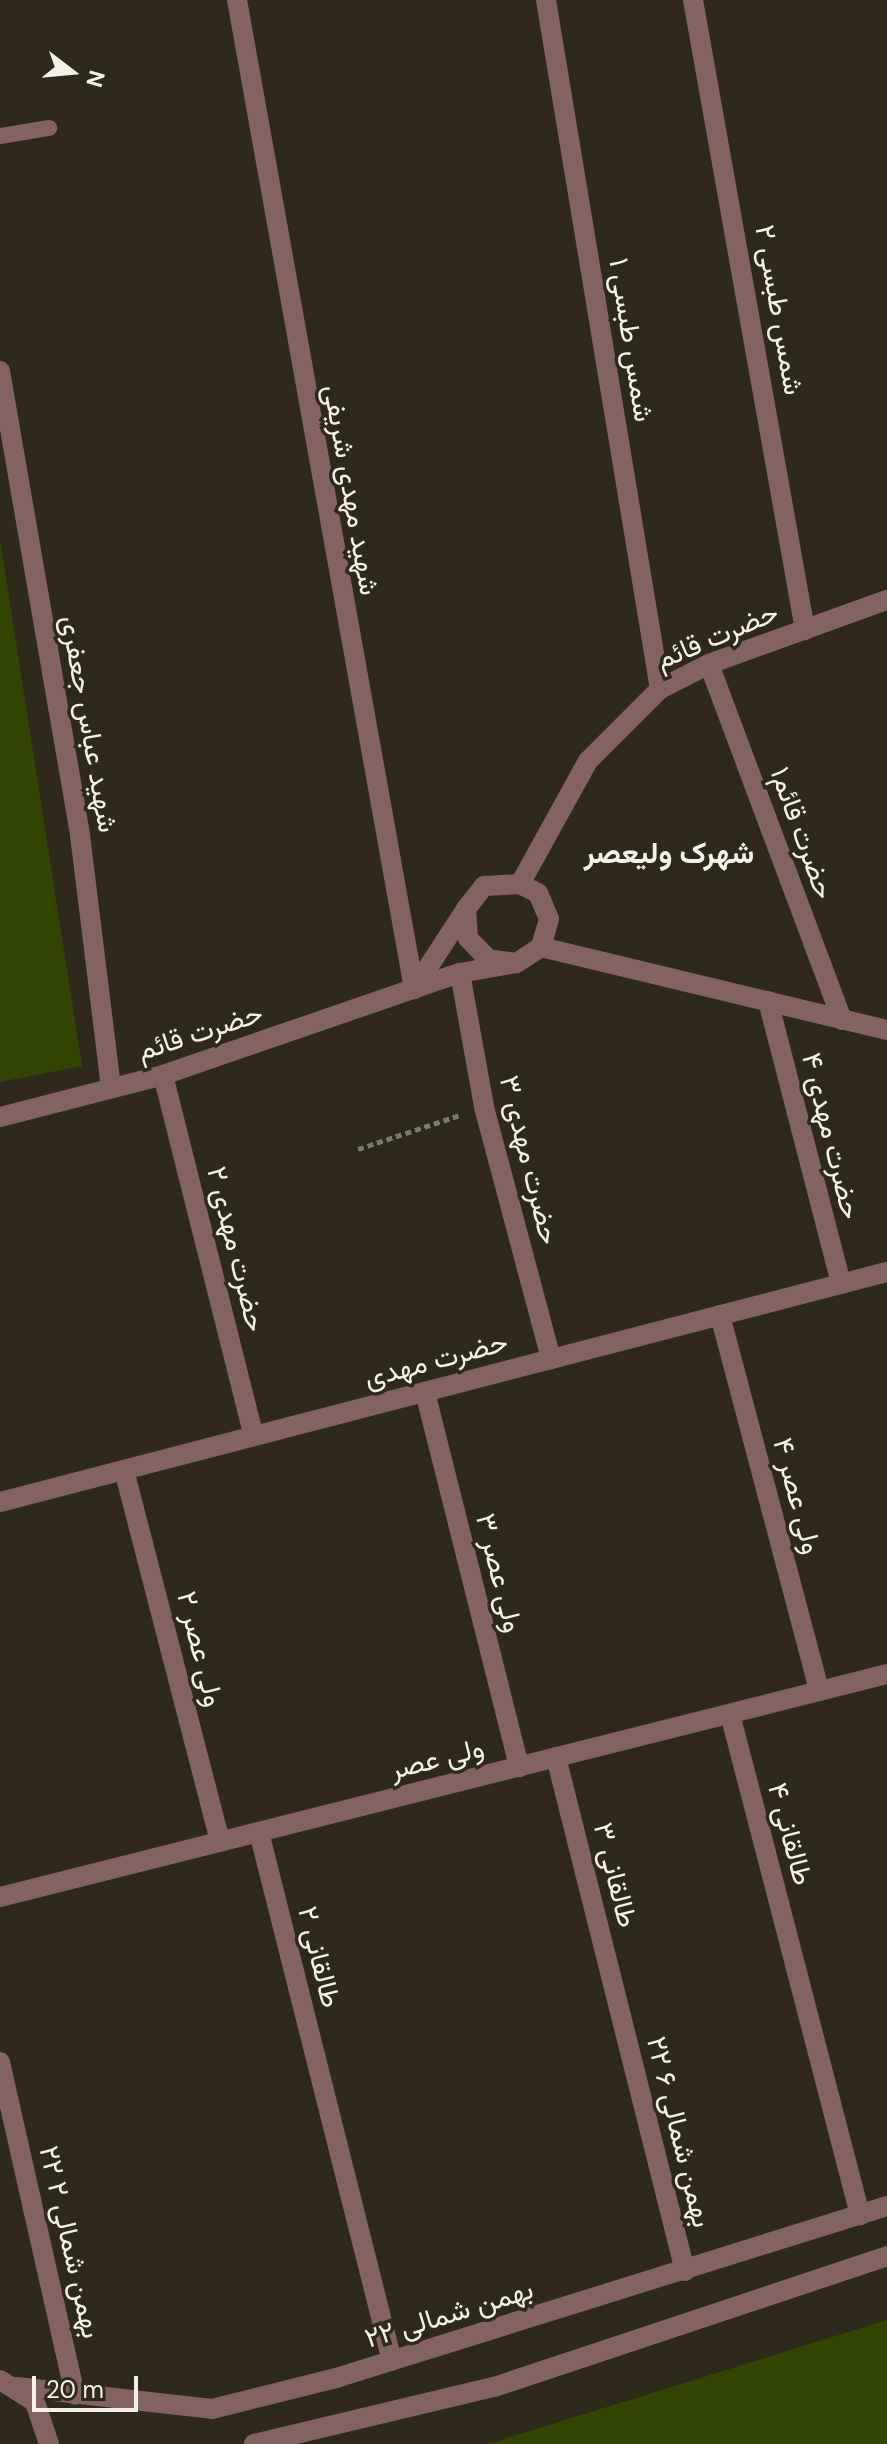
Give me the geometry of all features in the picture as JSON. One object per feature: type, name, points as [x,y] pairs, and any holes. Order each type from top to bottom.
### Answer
[{"type":"street","name":"شهید مهدی شریفی","points":[[237,0],[414,989]]},
{"type":"street","name":"شمس طبسی ۱","points":[[546,0],[660,689]]},
{"type":"street","name":"شمس طبسی ۲","points":[[693,0],[805,630]]},
{"type":"street","name":"شهید عباس جعفری","points":[[0,371],[80,835],[111,1088]]},
{"type":"street","name":"حضرت قائم","points":[[520,884],[588,761],[660,689],[709,664],[887,600]]},
{"type":"street","name":"حضرت قائم۱","points":[[709,664],[842,1020]]},
{"type":"street","points":[[414,989],[466,909],[484,886],[520,884],[538,893],[549,919],[541,947],[516,963],[488,959],[468,938],[466,909]]},
{"type":"street","points":[[541,947],[887,1030]]},
{"type":"street","name":"حضرت قائم","points":[[0,1117],[163,1075],[460,973],[516,963]]},
{"type":"street","name":"حضرت مهدی ۳","points":[[460,973],[484,1107],[551,1359]]},
{"type":"street","name":"حضرت مهدی ۴","points":[[768,1001],[841,1284]]},
{"type":"street","name":"حضرت مهدی ۲","points":[[163,1075],[254,1436]]},
{"type":"street","name":"حضرت مهدی","points":[[0,1502],[887,1272]]},
{"type":"street","name":"ولی عصر ۴","points":[[720,1315],[819,1691]]},
{"type":"street","name":"ولی عصر ۳","points":[[425,1392],[519,1767]]},
{"type":"street","name":"ولی عصر ۲","points":[[124,1470],[220,1842]]},
{"type":"street","name":"ولی عصر","points":[[0,1897],[887,1674]]},
{"type":"street","name":"طالقانی ۴","points":[[730,1714],[860,2215]]},
{"type":"street","name":"طالقانی ۳","points":[[556,1757],[619,2007]]},
{"type":"street","name":"طالقانی ۲","points":[[259,1832],[392,2361]]},
{"type":"street","name":"۲۲ بهمن شمالی ۶","points":[[619,2007],[685,2271]]},
{"type":"street","name":"۲۲ بهمن شمالی ۲","points":[[0,2062],[75,2395]]},
{"type":"street","name":"۲۲ بهمن شمالی","points":[[8,2384],[75,2395],[212,2409],[392,2361],[887,2206]]},
{"type":"street","points":[[254,2444],[494,2387],[887,2256]]},
{"type":"street","points":[[8,2384],[35,2402],[49,2444]]},
{"type":"lane","points":[[0,136],[49,128]]},
{"type":"path","points":[[358,1149],[484,1107]]},
{"type":"green space","points":[[0,539],[82,1066],[0,1082]]},
{"type":"green space","points":[[887,2320],[887,2444],[488,2444]]},
{"type":"district","name":"شهرک ولیعصر","points":[[669,853]]}]
